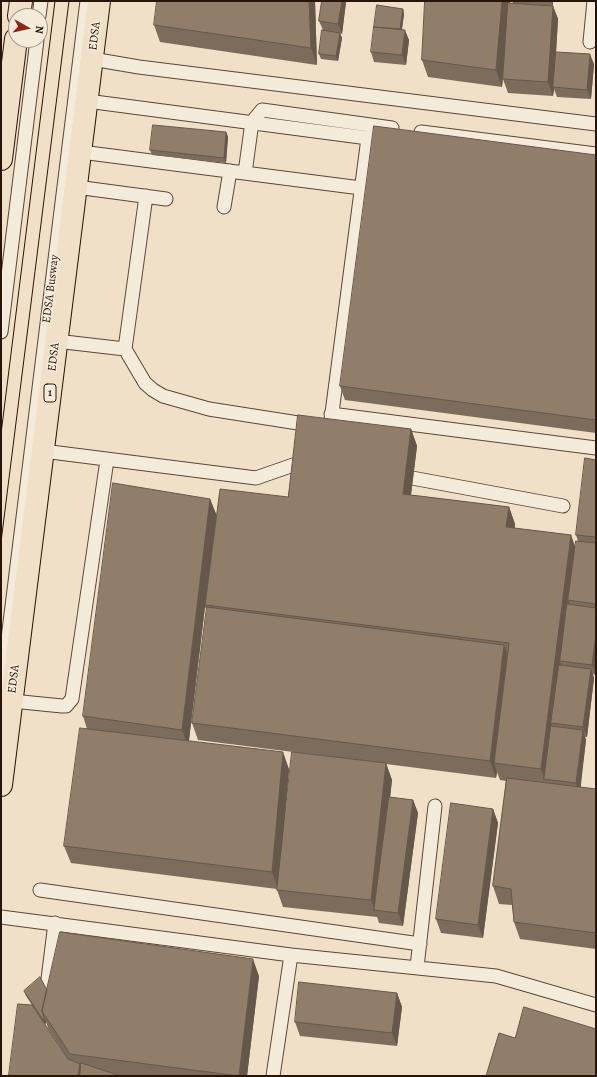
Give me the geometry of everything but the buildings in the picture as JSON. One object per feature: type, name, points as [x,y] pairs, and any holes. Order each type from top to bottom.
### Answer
[{"type":"highway","name":"EDSA","points":[[1,785],[6,698],[43,451],[99,1]]},
{"type":"highway","points":[[1,159],[3,125],[15,48]]},
{"type":"lane","name":"EDSA Busway","points":[[6,698],[87,1]]},
{"type":"lane","points":[[590,42],[594,1]]},
{"type":"lane","points":[[1,332],[35,48]]},
{"type":"lane","points":[[92,59],[139,67],[596,124]]},
{"type":"lane","points":[[87,101],[368,138],[388,128]]},
{"type":"lane","points":[[245,173],[252,122],[262,110],[388,128],[596,154]]},
{"type":"lane","points":[[146,196],[125,349],[149,386],[163,396],[209,409],[330,428],[368,138]]},
{"type":"lane","points":[[81,152],[361,188]]},
{"type":"lane","points":[[224,207],[230,171]]},
{"type":"lane","points":[[76,186],[166,199]]},
{"type":"lane","points":[[56,341],[125,349]]},
{"type":"lane","points":[[332,414],[596,448]]},
{"type":"lane","points":[[43,451],[256,478],[299,463]]},
{"type":"lane","points":[[6,698],[62,706],[66,706],[72,699],[107,460]]},
{"type":"lane","points":[[412,478],[563,506]]},
{"type":"lane","points":[[417,967],[435,806]]},
{"type":"lane","points":[[40,890],[420,944]]},
{"type":"lane","points":[[1,917],[291,955],[496,976],[596,1005]]},
{"type":"lane","points":[[47,987],[55,923]]},
{"type":"lane","points":[[272,1076],[291,955]]},
{"type":"tram line","points":[[1,434],[55,1]]},
{"type":"tram line","points":[[1,542],[69,1]]}]
